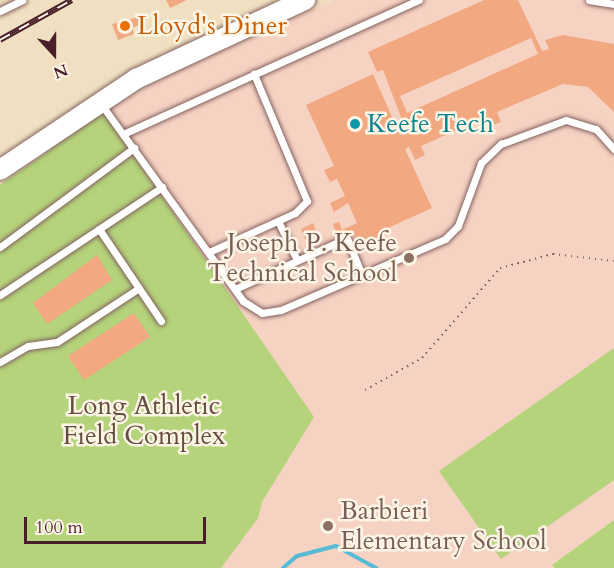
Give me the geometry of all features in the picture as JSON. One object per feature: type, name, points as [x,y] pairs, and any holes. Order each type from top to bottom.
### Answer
[{"type":"street","points":[[0,170],[99,101],[165,64],[305,0]]},
{"type":"lane","points":[[0,10],[23,0]]},
{"type":"lane","points":[[123,134],[418,0]]},
{"type":"lane","points":[[589,0],[614,4]]},
{"type":"lane","points":[[209,252],[300,210],[307,195],[254,74]]},
{"type":"lane","points":[[99,101],[235,289],[249,306],[270,313],[362,275],[452,232],[481,163],[501,144],[566,120],[596,129],[614,149]]},
{"type":"lane","points":[[0,247],[134,148]]},
{"type":"lane","points":[[0,295],[162,187]]},
{"type":"lane","points":[[278,221],[297,260]]},
{"type":"lane","points":[[99,229],[161,321]]},
{"type":"lane","points":[[235,289],[347,238],[362,275]]},
{"type":"lane","points":[[0,362],[21,349],[57,342],[139,288]]},
{"type":"path","points":[[365,390],[422,358],[500,268],[554,254],[614,261]]},
{"type":"shaded area","name":"Joseph P. Keefe Technical School","points":[[335,0],[614,0],[614,520],[552,564],[555,568],[221,568],[314,417],[104,112],[170,74]]},
{"type":"green space","name":"Long Athletic Field Complex","points":[[104,112],[314,417],[262,502],[258,518],[221,568],[0,568],[0,185]]},
{"type":"green space","points":[[614,348],[614,480],[501,559],[439,471]]},
{"type":"green space","points":[[614,520],[614,568],[555,568],[552,565]]},
{"type":"building","points":[[166,0],[187,0],[170,8]]},
{"type":"building","name":"Keefe Tech","points":[[484,0],[518,0],[542,51],[549,49],[545,40],[563,35],[614,44],[614,112],[588,87],[563,84],[497,112],[501,122],[490,126],[486,117],[421,146],[425,155],[415,160],[409,147],[405,149],[432,208],[379,232],[382,240],[374,244],[371,237],[358,243],[352,231],[338,237],[333,224],[339,222],[342,230],[357,223],[348,203],[334,212],[330,203],[345,196],[337,179],[330,182],[324,170],[334,166],[306,105],[373,74],[400,135],[407,133],[383,70],[377,72],[368,52]],"holes":[[[531,38],[538,54],[407,113],[400,96]]]},
{"type":"building","name":"Lloyd's Diner","points":[[139,17],[142,24],[132,28],[134,34],[118,40],[112,24]]},
{"type":"building","points":[[313,223],[317,233],[305,239],[301,229]]},
{"type":"building","points":[[97,255],[112,280],[47,324],[33,303]]},
{"type":"building","points":[[134,313],[150,337],[84,380],[68,356]]},
{"type":"waterway","points":[[283,568],[297,556],[336,546],[376,568]]},
{"type":"railway","points":[[0,40],[72,0]]},
{"type":"place","name":"Lloyd's Diner","points":[[125,26]]},
{"type":"place","name":"Keefe Tech","points":[[355,124]]},
{"type":"place","name":"Joseph P. Keefe Technical School","points":[[409,258]]},
{"type":"place","name":"Barbieri Elementary School","points":[[328,526]]}]
